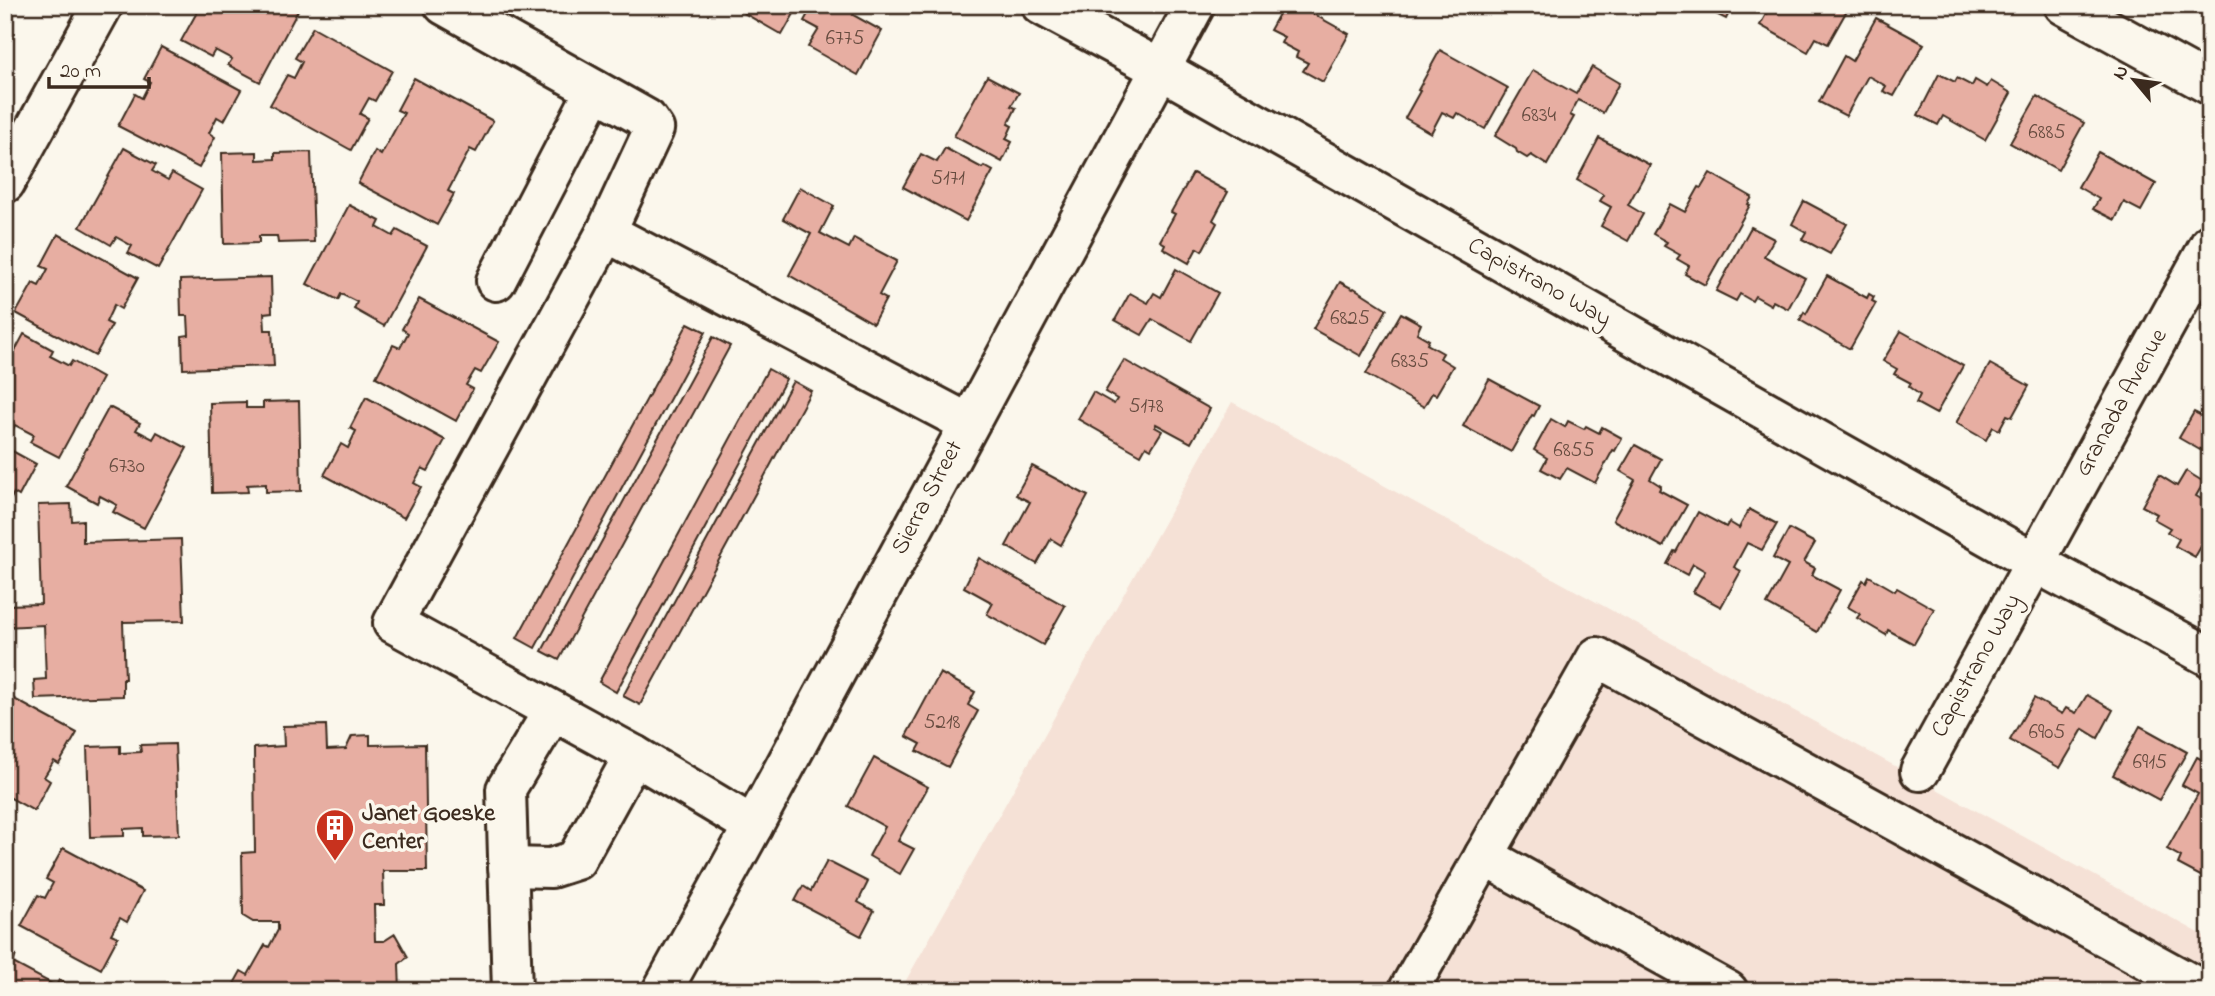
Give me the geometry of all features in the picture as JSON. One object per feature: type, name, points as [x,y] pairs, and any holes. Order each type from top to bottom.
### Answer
[{"type":"street","points":[[5,183],[103,5]]},
{"type":"street","points":[[444,5],[647,119],[654,128],[606,232],[393,623],[634,755],[753,826]]},
{"type":"street","name":"Capistrano Way","points":[[1041,5],[1160,69],[2034,562],[2210,657]]},
{"type":"street","name":"Sierra Street","points":[[662,991],[1195,5]]},
{"type":"street","points":[[2064,5],[2210,85]]},
{"type":"street","points":[[496,281],[595,90]]},
{"type":"street","points":[[606,232],[968,423]]},
{"type":"street","name":"Granada Avenue","points":[[2034,562],[2210,244]]},
{"type":"street","name":"Capistrano Way","points":[[1920,771],[2034,562]]},
{"type":"street","points":[[1408,991],[1597,657],[2204,991]]},
{"type":"street","points":[[512,991],[506,789],[553,711]]},
{"type":"street","points":[[508,867],[551,868],[576,860],[634,755]]},
{"type":"street","points":[[1484,856],[1728,991]]},
{"type":"shaded area","points":[[1232,402],[2210,939],[2210,991],[900,991]]},
{"type":"building","points":[[201,5],[301,5],[260,82],[228,65],[232,59],[215,50],[211,57],[181,41]]},
{"type":"building","points":[[730,5],[799,5],[782,35]]},
{"type":"building","points":[[813,5],[846,5],[856,11],[853,15],[882,31],[858,75],[808,47],[819,29],[804,21]]},
{"type":"building","points":[[1284,5],[1297,5],[1349,34],[1323,82],[1303,71],[1308,63],[1296,57],[1298,52],[1281,43],[1284,37],[1270,30]]},
{"type":"building","points":[[1711,5],[1733,5],[1726,19],[1716,14],[1719,9]]},
{"type":"building","points":[[1771,5],[1834,5],[1846,12],[1828,44],[1816,38],[1808,52],[1760,25]]},
{"type":"building","points":[[1876,18],[1924,44],[1894,96],[1883,91],[1886,86],[1868,76],[1846,116],[1819,102],[1844,56],[1852,61]]},
{"type":"building","points":[[313,27],[392,71],[375,101],[369,98],[360,114],[368,118],[351,150],[270,105],[287,75],[294,78],[302,62],[295,58]]},
{"type":"building","points":[[161,47],[241,90],[224,121],[217,117],[209,133],[215,137],[199,168],[118,126],[135,94],[142,98],[150,82],[144,79]]},
{"type":"building","points":[[1440,50],[1508,88],[1485,129],[1457,113],[1454,118],[1442,112],[1431,133],[1405,118]]},
{"type":"building","points":[[1592,67],[1619,83],[1603,113],[1578,100],[1570,115],[1574,117],[1547,165],[1531,155],[1527,158],[1495,136],[1533,70],[1576,94]]},
{"type":"building","points":[[1939,74],[1955,82],[1957,78],[1972,86],[1975,80],[1987,87],[1991,81],[2011,93],[1985,140],[1943,116],[1938,125],[1918,115]]},
{"type":"building","points":[[987,76],[1019,93],[1011,106],[1016,108],[1008,124],[1012,126],[1006,139],[1012,142],[1002,162],[954,136]]},
{"type":"building","points":[[414,78],[493,121],[476,152],[470,149],[448,191],[454,194],[437,225],[358,183],[375,151],[381,155],[404,113],[397,110]]},
{"type":"building","points":[[2037,96],[2084,123],[2058,170],[2010,143]]},
{"type":"building","points":[[1599,138],[1650,165],[1628,205],[1643,214],[1628,241],[1601,226],[1611,207],[1600,201],[1604,195],[1577,180]]},
{"type":"building","points":[[124,148],[156,165],[152,171],[168,180],[172,173],[202,190],[158,269],[128,253],[132,246],[116,237],[111,245],[80,227]]},
{"type":"building","points":[[945,148],[993,171],[966,221],[903,187],[921,154],[937,162]]},
{"type":"building","points":[[257,152],[257,160],[275,159],[275,153],[311,152],[314,242],[278,243],[277,236],[259,236],[259,243],[224,244],[222,153]]},
{"type":"building","points":[[2098,152],[2156,184],[2141,211],[2124,202],[2115,220],[2093,209],[2099,199],[2078,187]]},
{"type":"building","points":[[1193,173],[1228,192],[1213,220],[1217,223],[1202,251],[1197,248],[1189,263],[1163,248],[1165,244],[1160,241],[1175,214],[1171,212]]},
{"type":"building","points":[[1710,173],[1752,197],[1705,285],[1685,274],[1689,266],[1677,259],[1680,255],[1664,246],[1667,242],[1653,234],[1670,204],[1685,212]]},
{"type":"building","points":[[800,187],[834,206],[820,233],[849,248],[854,238],[897,261],[879,295],[886,299],[873,323],[789,275],[811,234],[783,219]]},
{"type":"building","points":[[1804,201],[1847,224],[1830,254],[1802,239],[1806,232],[1792,224]]},
{"type":"building","points":[[349,205],[380,221],[377,227],[393,236],[397,230],[427,246],[384,326],[354,309],[357,302],[341,294],[338,300],[307,284]]},
{"type":"building","points":[[1751,227],[1774,239],[1764,256],[1805,278],[1788,309],[1773,301],[1771,305],[1755,296],[1752,301],[1740,294],[1736,301],[1716,291]]},
{"type":"building","points":[[58,234],[138,278],[121,309],[114,305],[106,322],[112,325],[95,356],[16,313],[33,283],[39,286],[48,269],[41,266]]},
{"type":"building","points":[[1176,269],[1218,293],[1191,341],[1152,319],[1142,335],[1115,320],[1130,293],[1148,303],[1154,293],[1161,297]]},
{"type":"building","points":[[1827,276],[1867,298],[1869,294],[1874,297],[1872,301],[1876,303],[1850,349],[1800,320]]},
{"type":"building","points":[[271,277],[272,312],[264,313],[265,330],[272,330],[274,366],[183,369],[182,336],[189,335],[188,316],[181,316],[180,280]]},
{"type":"building","points":[[1340,282],[1387,309],[1361,356],[1313,329]]},
{"type":"building","points":[[419,299],[499,342],[481,373],[475,370],[466,385],[473,389],[456,421],[376,377],[393,345],[400,348],[408,333],[402,329]]},
{"type":"building","points":[[1401,313],[1421,324],[1417,333],[1429,340],[1427,344],[1443,353],[1440,358],[1453,366],[1436,395],[1432,393],[1424,407],[1366,374]]},
{"type":"building","points":[[688,323],[706,332],[535,648],[517,638]]},
{"type":"building","points":[[1901,331],[1963,366],[1936,414],[1916,403],[1920,395],[1909,387],[1911,383],[1894,374],[1897,369],[1883,361]]},
{"type":"building","points":[[24,334],[53,350],[50,356],[69,366],[72,361],[102,378],[59,457],[30,442],[34,435],[15,425],[12,431],[5,428],[5,369]]},
{"type":"building","points":[[713,337],[730,346],[559,660],[542,651]]},
{"type":"building","points":[[1124,360],[1210,409],[1191,443],[1156,424],[1155,427],[1162,431],[1151,449],[1146,446],[1141,455],[1078,419],[1093,392],[1114,404],[1117,399],[1105,392]]},
{"type":"building","points":[[1990,364],[2029,386],[2012,417],[2007,415],[1999,430],[1993,427],[1986,440],[1956,423]]},
{"type":"building","points":[[768,369],[786,379],[616,692],[599,682]]},
{"type":"building","points":[[1489,379],[1539,406],[1511,452],[1463,426]]},
{"type":"building","points":[[793,381],[811,391],[640,705],[623,696]]},
{"type":"building","points":[[366,397],[445,440],[428,471],[422,468],[414,483],[421,487],[404,518],[324,475],[341,444],[348,448],[356,431],[350,428]]},
{"type":"building","points":[[299,401],[301,491],[266,492],[266,484],[247,485],[248,492],[212,493],[210,403],[246,402],[246,408],[263,408],[263,402]]},
{"type":"building","points":[[2210,402],[2210,433],[2200,450],[2179,438],[2194,412],[2202,416]]},
{"type":"building","points":[[109,407],[140,423],[136,430],[153,439],[157,432],[187,448],[144,528],[113,512],[117,505],[100,496],[97,503],[66,486]]},
{"type":"building","points":[[1551,419],[1565,427],[1568,421],[1599,433],[1602,427],[1622,438],[1595,483],[1567,468],[1560,479],[1541,469],[1547,458],[1534,450]]},
{"type":"building","points":[[1635,445],[1661,459],[1650,479],[1661,486],[1659,490],[1687,505],[1663,547],[1613,520],[1635,480],[1620,471]]},
{"type":"building","points":[[5,447],[36,464],[19,496],[14,493],[6,508],[12,512],[5,524]]},
{"type":"building","points":[[1032,466],[1088,496],[1061,545],[1051,539],[1037,564],[1006,546],[1030,502],[1016,495]]},
{"type":"building","points":[[2186,471],[2204,482],[2196,496],[2210,504],[2210,531],[2195,557],[2175,546],[2179,539],[2167,532],[2170,528],[2154,519],[2157,514],[2142,506],[2159,475],[2177,486]]},
{"type":"building","points":[[71,504],[72,521],[83,520],[83,542],[181,539],[184,621],[123,622],[123,696],[35,699],[34,680],[46,679],[44,625],[5,627],[5,605],[41,604],[38,505]]},
{"type":"building","points":[[1749,509],[1777,524],[1762,550],[1747,543],[1734,567],[1741,571],[1721,607],[1693,592],[1705,571],[1693,564],[1687,575],[1667,564],[1698,512],[1726,527],[1729,522],[1739,528]]},
{"type":"building","points":[[1789,529],[1815,543],[1804,562],[1815,568],[1812,575],[1840,590],[1817,632],[1767,604],[1788,566],[1773,558]]},
{"type":"building","points":[[979,558],[1065,606],[1043,645],[987,614],[993,603],[964,587]]},
{"type":"building","points":[[1869,576],[1934,609],[1914,644],[1888,630],[1886,635],[1857,618],[1860,614],[1848,607],[1863,580],[1866,582]]},
{"type":"building","points":[[940,673],[975,692],[968,705],[978,711],[948,767],[917,751],[921,744],[906,736]]},
{"type":"building","points":[[5,694],[77,733],[59,764],[54,761],[44,777],[50,781],[34,811],[5,795]]},
{"type":"building","points":[[2087,695],[2113,710],[2098,738],[2083,729],[2060,768],[2010,740],[2034,698],[2062,714],[2066,708],[2076,713]]},
{"type":"building","name":"Janet Goeske Center","points":[[326,725],[327,750],[346,749],[352,736],[370,735],[370,745],[425,744],[427,871],[383,871],[384,905],[374,905],[375,941],[384,941],[395,934],[408,957],[399,964],[400,991],[230,991],[241,971],[248,975],[265,945],[269,947],[278,930],[278,922],[253,922],[243,916],[242,853],[255,852],[254,748],[284,746],[283,726]]},
{"type":"building","points":[[2140,726],[2187,752],[2159,800],[2113,775]]},
{"type":"building","points":[[175,744],[179,835],[143,836],[143,828],[124,829],[124,836],[90,837],[87,747],[120,746],[120,753],[141,752],[140,745]]},
{"type":"building","points":[[2197,757],[2210,764],[2210,881],[2178,864],[2181,857],[2167,849],[2198,794],[2182,785]]},
{"type":"building","points":[[874,758],[928,787],[898,841],[914,849],[900,874],[869,856],[885,827],[848,806]]},
{"type":"building","points":[[63,848],[143,891],[127,922],[120,918],[111,934],[118,937],[101,969],[21,926],[38,895],[45,898],[53,883],[46,879]]},
{"type":"building","points":[[827,861],[868,882],[858,902],[874,911],[861,936],[795,901],[803,886],[811,891]]},
{"type":"building","points":[[5,949],[16,955],[13,963],[56,986],[59,980],[80,991],[5,991]]},
{"type":"place","name":"Janet Goeske Center","points":[[335,862]]}]
